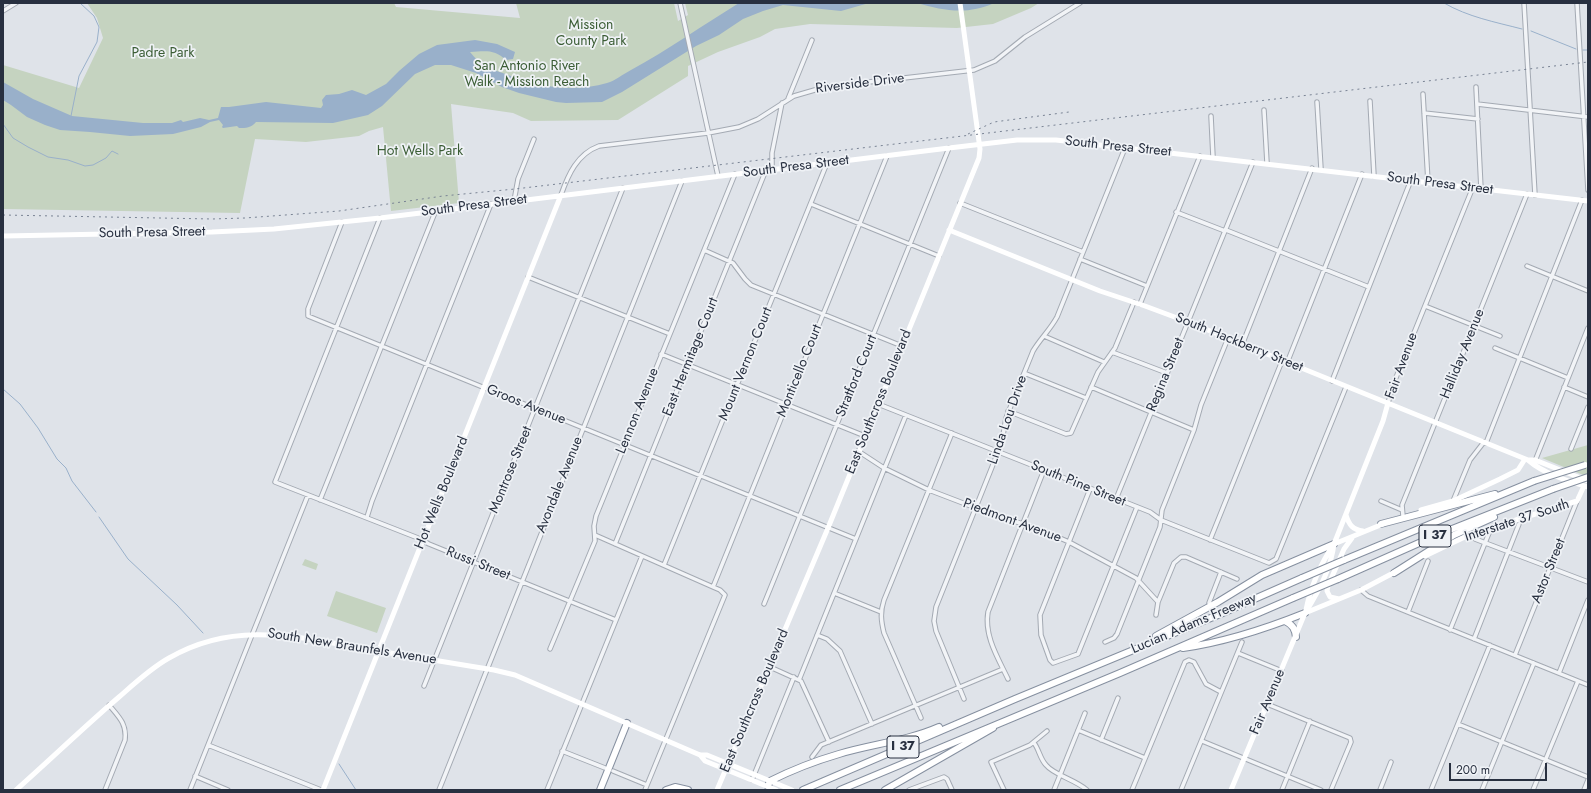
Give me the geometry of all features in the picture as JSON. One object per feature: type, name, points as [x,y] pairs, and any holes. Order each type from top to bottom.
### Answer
[{"type":"highway","name":"Lucian Adams Freeway","points":[[803,790],[1133,649],[1218,615],[1344,560],[1534,481],[1587,465]]},
{"type":"highway","name":"Lucian Adams Freeway","points":[[842,789],[1174,650],[1437,535],[1534,496],[1588,477]]},
{"type":"highway","points":[[1382,524],[1523,486]]},
{"type":"highway","points":[[1394,573],[1454,535],[1534,496]]},
{"type":"highway","points":[[1133,649],[1218,602],[1262,575],[1334,544]]},
{"type":"highway","points":[[1174,650],[1213,644],[1263,630],[1305,613]]},
{"type":"highway","points":[[1285,622],[1295,629],[1296,637]]},
{"type":"highway","points":[[772,786],[814,762],[839,754],[918,735],[977,712],[1003,704]]},
{"type":"highway","points":[[884,790],[986,733],[1002,722]]},
{"type":"highway","points":[[600,790],[627,723]]},
{"type":"highway","points":[[666,790],[675,787],[688,790]]},
{"type":"main road","name":"East Southcross Boulevard","points":[[717,790],[828,528],[858,451],[979,158],[979,145],[960,3]]},
{"type":"main road","name":"South Presa Street","points":[[3,236],[212,232],[274,229],[380,218],[1017,140],[1046,140],[1312,168],[1585,201]]},
{"type":"main road","name":"Hot Wells Boulevard","points":[[322,790],[561,195]]},
{"type":"main road","name":"South Hackberry Street","points":[[949,230],[1072,280],[1188,322],[1534,462],[1588,481]]},
{"type":"main road","name":"Fair Avenue","points":[[1231,790],[1305,613],[1313,601],[1332,556],[1334,544],[1384,421],[1388,404]]},
{"type":"main road","points":[[1334,544],[1403,516],[1453,501],[1514,472],[1527,459]]},
{"type":"main road","name":"South Hackberry Street","points":[[1534,462],[1549,472],[1586,487]]},
{"type":"main road","name":"Astor Street","points":[[1577,501],[1586,487]]},
{"type":"main road","name":"Interstate 37 South","points":[[1305,613],[1361,590],[1444,546],[1470,534],[1577,501]]},
{"type":"main road","points":[[1346,514],[1352,528],[1364,531]]},
{"type":"main road","points":[[1342,599],[1330,597],[1328,594],[1328,586],[1345,545],[1356,535]]},
{"type":"main road","name":"South New Braunfels Avenue","points":[[16,790],[109,705],[154,668],[184,649],[218,638],[252,634],[279,634],[515,675],[700,755],[707,755],[728,764],[772,786],[781,785],[792,790]]},
{"type":"main road","name":"South New Braunfels Avenue","points":[[700,755],[705,761],[753,777]]},
{"type":"street","points":[[3,11],[16,3]]},
{"type":"street","points":[[680,3],[718,176]]},
{"type":"street","name":"Riverside Drive","points":[[561,195],[573,167],[584,154],[595,148],[606,144],[708,133],[745,125],[758,119],[788,99],[800,93],[825,87],[969,71],[995,61],[1025,37],[1080,3]]},
{"type":"street","points":[[1524,3],[1535,195]]},
{"type":"street","points":[[1577,3],[1586,117],[1588,190]]},
{"type":"street","points":[[788,99],[812,40]]},
{"type":"street","points":[[1476,87],[1481,188]]},
{"type":"street","points":[[1423,94],[1428,182]]},
{"type":"street","points":[[1370,101],[1374,176]]},
{"type":"street","points":[[1316,102],[1320,169]]},
{"type":"street","name":"East Hermitage Court","points":[[615,544],[730,261],[769,170],[782,103]]},
{"type":"street","points":[[1477,104],[1586,117]]},
{"type":"street","points":[[1264,110],[1267,164]]},
{"type":"street","points":[[1424,113],[1478,119]]},
{"type":"street","points":[[1211,116],[1213,158]]},
{"type":"street","points":[[514,201],[518,179],[534,139]]},
{"type":"street","name":"Stratford Court","points":[[764,604],[949,148]]},
{"type":"street","name":"Linda Lou Drive","points":[[964,699],[938,637],[934,616],[937,602],[998,452],[1002,441],[1004,423],[1008,411],[1033,351],[1056,319],[1125,148]]},
{"type":"street","name":"Monticello Court","points":[[713,587],[887,156]]},
{"type":"street","points":[[1140,304],[1176,212],[1200,156]]},
{"type":"street","name":"Regina Street","points":[[1116,499],[1253,162]]},
{"type":"street","name":"Mount Vernon Court","points":[[664,565],[827,163]]},
{"type":"street","points":[[1242,345],[1312,168]]},
{"type":"street","name":"Lennon Avenue","points":[[550,649],[594,541],[594,519],[735,174]]},
{"type":"street","points":[[1210,540],[1284,362],[1325,269],[1362,174]]},
{"type":"street","points":[[1332,381],[1411,180]]},
{"type":"street","name":"Avondale Avenue","points":[[439,790],[682,181]]},
{"type":"street","name":"Montrose Street","points":[[424,686],[623,188]]},
{"type":"street","name":"Fair Avenue","points":[[1388,404],[1395,380],[1473,188]]},
{"type":"street","name":"Halliday Avenue","points":[[1403,516],[1402,505],[1527,194]]},
{"type":"street","points":[[1453,501],[1470,460],[1485,442],[1552,276],[1585,201]]},
{"type":"street","points":[[960,203],[1082,252]]},
{"type":"street","points":[[367,517],[372,501],[491,204]]},
{"type":"street","points":[[811,204],[939,256]]},
{"type":"street","points":[[320,500],[436,210]]},
{"type":"street","points":[[1176,212],[1280,251],[1369,287]]},
{"type":"street","points":[[336,327],[380,218]]},
{"type":"street","name":"Groos Avenue","points":[[342,222],[308,309],[308,316],[856,539]]},
{"type":"street","points":[[704,250],[730,261],[735,265],[747,282],[774,295],[902,346]]},
{"type":"street","points":[[1080,259],[1147,286]]},
{"type":"street","points":[[1528,266],[1588,291]]},
{"type":"street","points":[[528,277],[670,334]]},
{"type":"street","points":[[1008,411],[1066,434],[1070,434],[1073,431],[1098,372],[1112,352],[1134,302]]},
{"type":"street","points":[[1425,306],[1500,336]]},
{"type":"street","name":"Russi Street","points":[[336,327],[275,482],[367,517],[616,620]]},
{"type":"street","points":[[1534,462],[1588,328]]},
{"type":"street","points":[[1044,336],[1104,362]]},
{"type":"street","points":[[1105,642],[1114,638],[1117,634],[1161,520],[1162,510],[1194,430],[1201,405],[1228,338]]},
{"type":"street","points":[[1495,348],[1568,378]]},
{"type":"street","points":[[1112,352],[1167,373]]},
{"type":"street","points":[[661,354],[865,436]]},
{"type":"street","points":[[1024,373],[1086,398]]},
{"type":"street","points":[[1091,387],[1194,430]]},
{"type":"street","name":"South Pine Street","points":[[878,404],[1150,512],[1161,520],[1267,563],[1276,559],[1346,387]]},
{"type":"street","points":[[1564,387],[1588,397]]},
{"type":"street","points":[[1571,449],[1588,408]]},
{"type":"street","points":[[799,680],[906,415]]},
{"type":"street","points":[[921,718],[884,633],[881,612],[884,600],[952,433]]},
{"type":"street","name":"Piedmont Avenue","points":[[858,451],[884,468],[929,490],[1069,542],[1114,565],[1138,580],[1158,602]]},
{"type":"street","points":[[1008,679],[988,632],[987,617],[990,604],[1044,470]]},
{"type":"street","points":[[1090,489],[1041,612],[1040,629],[1050,660],[1053,663],[1078,654],[1137,507]]},
{"type":"street","points":[[190,790],[308,495]]},
{"type":"street","points":[[1381,501],[1402,510]]},
{"type":"street","name":"Astor Street","points":[[1515,655],[1577,501]]},
{"type":"street","points":[[1474,638],[1519,524]]},
{"type":"street","points":[[1450,630],[1491,527]]},
{"type":"street","points":[[595,536],[723,592],[724,598],[645,790]]},
{"type":"street","points":[[1475,539],[1588,582]]},
{"type":"street","points":[[546,790],[642,556]]},
{"type":"street","points":[[1156,615],[1158,602],[1174,563],[1178,558],[1186,557],[1237,579]]},
{"type":"street","points":[[1408,612],[1428,561]]},
{"type":"street","points":[[1209,602],[1221,572]]},
{"type":"street","points":[[1361,590],[1368,596],[1588,685]]},
{"type":"street","points":[[834,593],[881,612]]},
{"type":"street","points":[[1559,673],[1588,600]]},
{"type":"street","points":[[817,635],[827,639],[840,651],[872,724]]},
{"type":"street","points":[[1181,790],[1242,642]]},
{"type":"street","points":[[1431,790],[1490,645]]},
{"type":"street","points":[[1238,652],[1282,671]]},
{"type":"street","points":[[1132,790],[1183,665],[1189,660],[1196,663],[1206,684],[1221,692]]},
{"type":"street","points":[[1482,790],[1534,663]]},
{"type":"street","points":[[770,667],[794,677],[802,683],[829,742]]},
{"type":"street","points":[[812,756],[821,745],[1003,669]]},
{"type":"street","points":[[753,777],[794,677]]},
{"type":"street","points":[[1533,790],[1578,681]]},
{"type":"street","points":[[1102,740],[1118,698]]},
{"type":"street","points":[[1267,704],[1348,736],[1351,742],[1331,790]]},
{"type":"street","points":[[105,790],[126,734],[122,720],[109,705]]},
{"type":"street","points":[[1054,790],[1085,713]]},
{"type":"street","points":[[1282,790],[1310,721]]},
{"type":"street","points":[[1458,724],[1588,777]]},
{"type":"street","points":[[1078,730],[1145,758]]},
{"type":"street","points":[[1004,790],[991,762],[1034,743],[1047,731]]},
{"type":"street","points":[[1202,741],[1321,790]]},
{"type":"street","points":[[1034,743],[1046,765],[1087,790]]},
{"type":"street","points":[[208,745],[322,790]]},
{"type":"street","points":[[562,751],[605,768]]},
{"type":"street","points":[[1380,790],[1391,762]]},
{"type":"street","points":[[613,771],[647,785]]},
{"type":"street","points":[[195,776],[228,790]]},
{"type":"street","points":[[908,790],[944,777],[947,779],[952,790]]},
{"type":"street","points":[[1584,790],[1588,780]]},
{"type":"green space","points":[[87,3],[394,3],[396,7],[520,18],[516,3],[674,3],[678,21],[688,15],[685,3],[1039,3],[1031,8],[993,24],[957,28],[810,24],[775,29],[760,37],[718,52],[688,66],[688,76],[618,120],[531,121],[513,113],[451,104],[459,203],[391,211],[383,127],[359,136],[306,142],[255,139],[240,213],[3,209],[3,65],[79,88],[103,38],[97,18]]},
{"type":"green space","points":[[1588,445],[1588,477],[1542,458]]},
{"type":"green space","points":[[305,559],[318,564],[316,570],[302,565]]},
{"type":"green space","points":[[336,591],[386,608],[377,633],[327,616]]},
{"type":"water","points":[[739,3],[869,3],[841,11],[783,5],[763,11],[743,19],[719,35],[696,46],[622,92],[602,102],[556,102],[519,93],[502,87],[476,73],[451,65],[435,65],[415,74],[382,106],[368,115],[333,123],[256,122],[250,127],[246,128],[239,128],[237,126],[223,128],[223,125],[219,120],[210,122],[201,127],[173,134],[130,136],[60,130],[27,117],[3,100],[3,82],[33,99],[72,116],[143,123],[172,123],[181,120],[183,122],[200,118],[209,120],[218,118],[221,107],[266,102],[321,108],[323,105],[322,100],[326,95],[339,94],[352,90],[366,95],[386,84],[419,54],[437,45],[475,40],[497,44],[515,52],[513,59],[506,60],[494,52],[470,52],[483,64],[494,70],[522,80],[546,86],[571,88],[595,86],[613,81]]},
{"type":"water","points":[[917,3],[994,3],[975,9],[946,10]]},
{"type":"waterway","points":[[71,116],[79,76],[97,42],[99,27],[94,16],[80,3]]},
{"type":"waterway","points":[[1444,3],[1472,16],[1522,29]]},
{"type":"waterway","points":[[1531,31],[1576,49]]},
{"type":"waterway","points":[[1583,50],[1588,50]]},
{"type":"waterway","points":[[3,124],[13,138],[48,157],[68,160],[85,166],[93,165],[106,158],[112,151],[118,154]]},
{"type":"waterway","points":[[3,389],[20,404],[38,428],[57,459],[66,468],[72,481],[96,512]]},
{"type":"waterway","points":[[99,517],[128,559],[177,605],[203,633]]},
{"type":"waterway","points":[[339,764],[356,790]]},
{"type":"railway","points":[[3,215],[212,219],[339,211],[443,196],[515,189],[1588,62]]},
{"type":"railway","points":[[968,134],[994,122],[1069,112]]},
{"type":"park label","name":"Mission County Park","points":[[591,34]]},
{"type":"park label","name":"Padre Park","points":[[163,54]]},
{"type":"park label","name":"San Antonio River Walk - Mission Reach","points":[[527,76]]},
{"type":"park label","name":"Hot Wells Park","points":[[420,152]]}]
